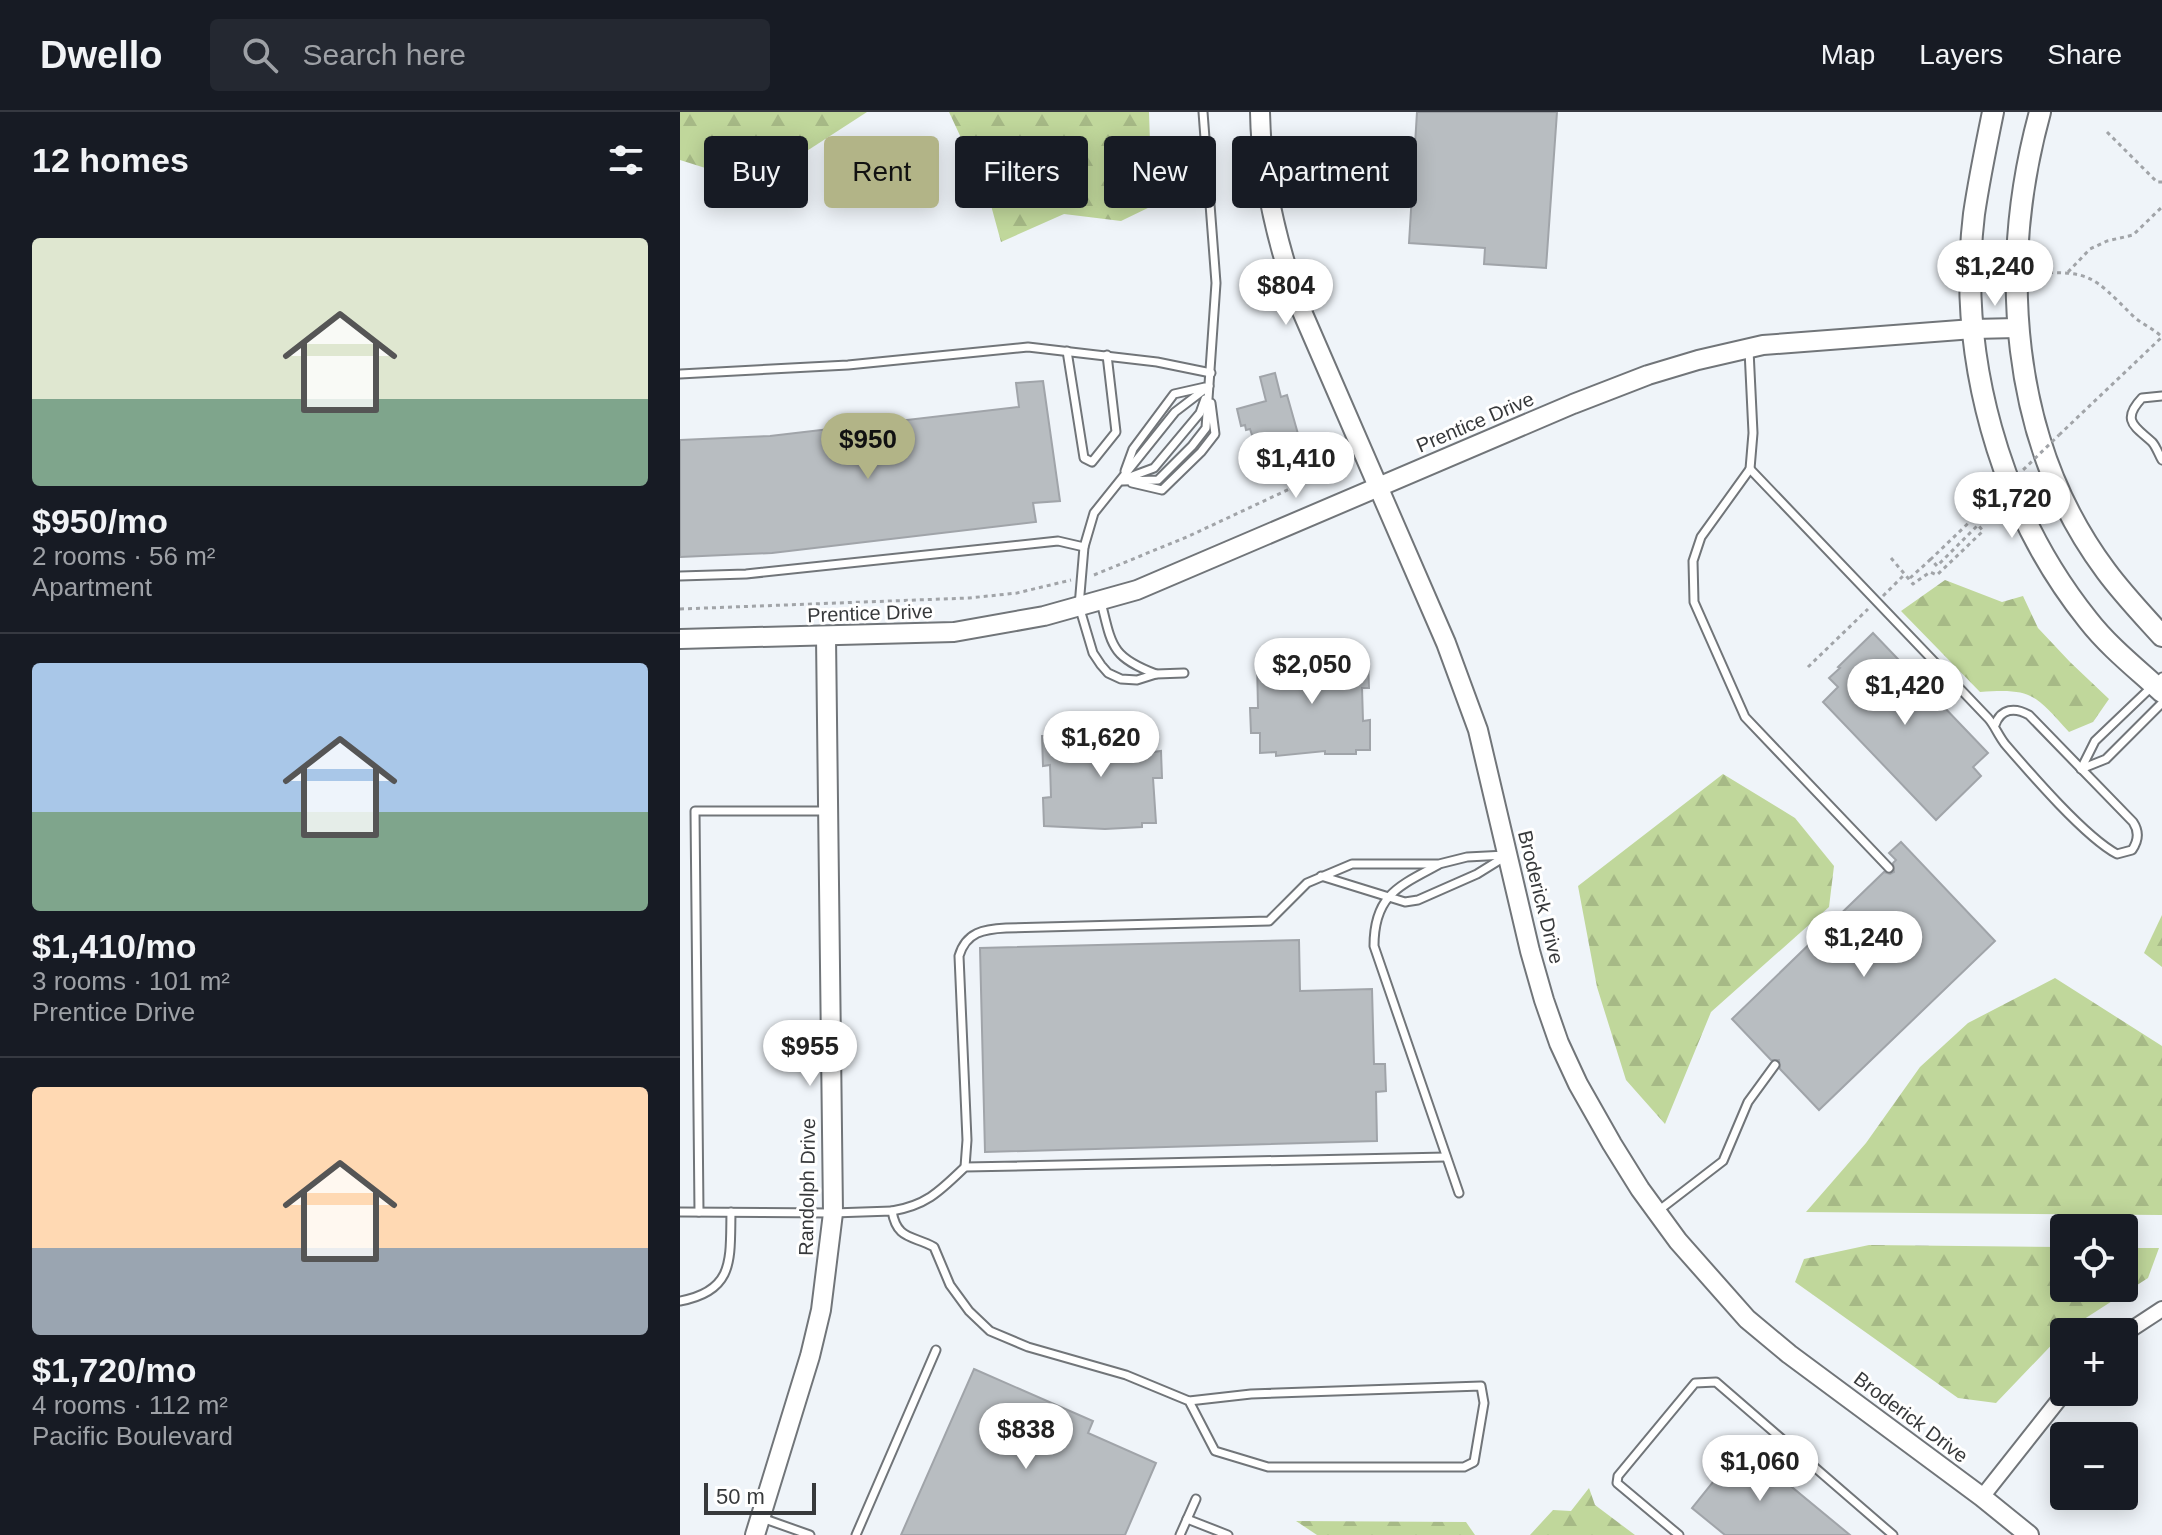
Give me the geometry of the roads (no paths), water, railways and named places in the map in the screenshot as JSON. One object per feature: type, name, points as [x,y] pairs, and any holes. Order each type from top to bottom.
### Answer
[{"type":"main road","points":[[1993,112],[1974,216],[1973,329],[1993,436],[2034,536],[2058,577],[2089,621],[2160,689]]},
{"type":"main road","points":[[2040,112],[2024,175],[2016,251],[2017,328],[2031,403],[2055,479],[2083,535],[2106,571],[2162,636]]},
{"type":"street","name":"Broderick Drive","points":[[1260,112],[1266,186],[1281,255],[1297,300],[1446,643],[1478,730],[1530,951],[1559,1043],[1578,1084],[1656,1212],[1706,1275],[1747,1319],[2029,1535]]},
{"type":"street","name":"Prentice Drive","points":[[680,639],[954,632],[1101,601],[1137,590],[1611,389],[1698,360],[1749,348],[2017,328]]},
{"type":"street","name":"Randolph Drive","points":[[757,1526],[810,1356],[821,1310],[833,1213],[826,637]]},
{"type":"street","points":[[2138,1325],[2162,1309]]},
{"type":"street","points":[[1982,1497],[2054,1406]]},
{"type":"lane","points":[[1122,481],[1158,480],[1206,428],[1216,283],[1203,112]]},
{"type":"lane","points":[[680,374],[848,365],[1028,347],[1107,355],[1211,373]]},
{"type":"lane","points":[[1749,348],[1753,433],[1750,469],[1701,537],[1693,561],[1694,602],[1745,717],[1889,868]]},
{"type":"lane","points":[[1067,351],[1084,458],[1092,462],[1116,432],[1107,355]]},
{"type":"lane","points":[[1122,481],[1154,468],[1200,413],[1209,386]]},
{"type":"lane","points":[[1122,481],[1133,449],[1174,394],[1209,386]]},
{"type":"lane","points":[[1184,673],[1156,674],[1137,680],[1121,679],[1108,673],[1093,653],[1079,606],[1084,547],[1094,513],[1175,412],[1209,386]]},
{"type":"lane","points":[[2162,396],[2142,398],[2132,413],[2136,429],[2151,442],[2162,460]]},
{"type":"lane","points":[[2151,442],[2162,440]]},
{"type":"lane","points":[[1750,469],[1995,725],[2005,743],[2102,846],[2117,854],[2132,850],[2138,829],[2037,723],[2020,710],[2009,710],[2001,714],[1995,725]]},
{"type":"lane","points":[[680,576],[746,574],[1058,541],[1084,547]]},
{"type":"lane","points":[[1101,601],[1112,646],[1133,665],[1156,674]]},
{"type":"lane","points":[[2081,769],[2095,741],[2160,689]]},
{"type":"lane","points":[[2081,769],[2106,759],[2160,689]]},
{"type":"lane","points":[[699,1212],[695,811],[827,811]]},
{"type":"lane","points":[[965,1167],[967,1140],[959,956],[962,944],[974,934],[996,929],[1269,921],[1307,883],[1352,864],[1439,864],[1466,858],[1508,855]]},
{"type":"lane","points":[[1321,876],[1405,902],[1418,900],[1477,874],[1508,855]]},
{"type":"lane","points":[[1439,864],[1397,887],[1389,897],[1376,918],[1374,946],[1459,1193]]},
{"type":"lane","points":[[1656,1212],[1723,1161],[1748,1102],[1775,1065]]},
{"type":"lane","points":[[680,1212],[892,1211],[928,1201],[965,1167],[1446,1157]]},
{"type":"lane","points":[[892,1211],[895,1227],[905,1236],[934,1247],[950,1285],[969,1311],[990,1331],[1028,1347],[1126,1375],[1189,1401],[1251,1394],[1481,1386],[1484,1403],[1474,1462],[1464,1467],[1268,1467],[1215,1451],[1189,1401]]},
{"type":"lane","points":[[680,1301],[697,1298],[721,1283],[730,1264],[731,1212]]},
{"type":"lane","points":[[856,1535],[936,1350]]},
{"type":"lane","points":[[1679,1535],[1617,1483],[1618,1476],[1695,1383],[1707,1381],[1716,1382],[1893,1535]]},
{"type":"lane","points":[[1180,1535],[1196,1499]]},
{"type":"lane","points":[[1187,1519],[1228,1535]]},
{"type":"lane","points":[[757,1526],[810,1535]]}]
